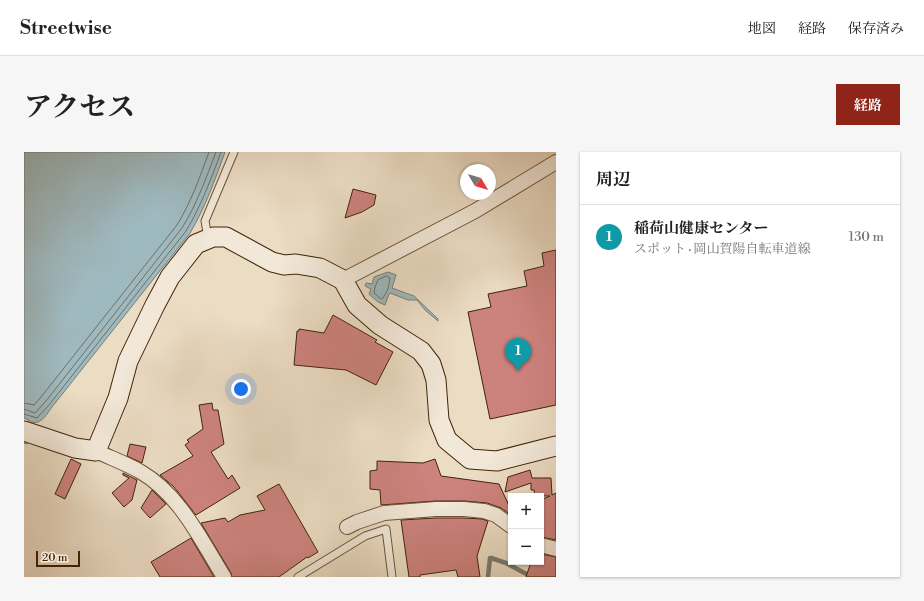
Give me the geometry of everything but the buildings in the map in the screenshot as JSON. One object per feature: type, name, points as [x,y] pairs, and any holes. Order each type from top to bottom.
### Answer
[{"type":"main road","points":[[26,432],[75,448],[96,451],[118,398],[128,362],[170,277],[196,244],[208,238],[226,237],[272,262],[320,268],[343,280],[357,304],[380,325],[422,351],[431,364],[436,380],[439,420],[447,440],[470,459],[497,461],[556,446]]},
{"type":"street","points":[[343,280],[475,211],[556,162]]},
{"type":"street","points":[[96,451],[140,472],[166,492],[187,518],[224,577]]},
{"type":"street","points":[[346,527],[384,513],[436,509],[484,511],[496,515],[508,524]]},
{"type":"street","points":[[544,546],[556,549]]},
{"type":"lane","points":[[208,238],[205,221],[234,152]]},
{"type":"lane","points":[[298,577],[365,536],[386,529],[392,577]]},
{"type":"water","points":[[24,152],[225,152],[205,204],[190,233],[46,416],[38,422],[31,422],[26,437],[29,439],[27,444],[24,443],[24,437],[29,420],[24,418]]},
{"type":"water","points":[[388,272],[396,275],[392,288],[414,296],[438,319],[438,321],[425,310],[417,300],[408,300],[390,293],[385,305],[378,302],[369,294],[371,289],[365,286],[366,283],[372,284],[374,277]]},
{"type":"waterway","points":[[488,577],[490,558],[506,563],[532,577]]},
{"type":"place","name":"稲荷山健康センター","points":[[518,371]]}]
